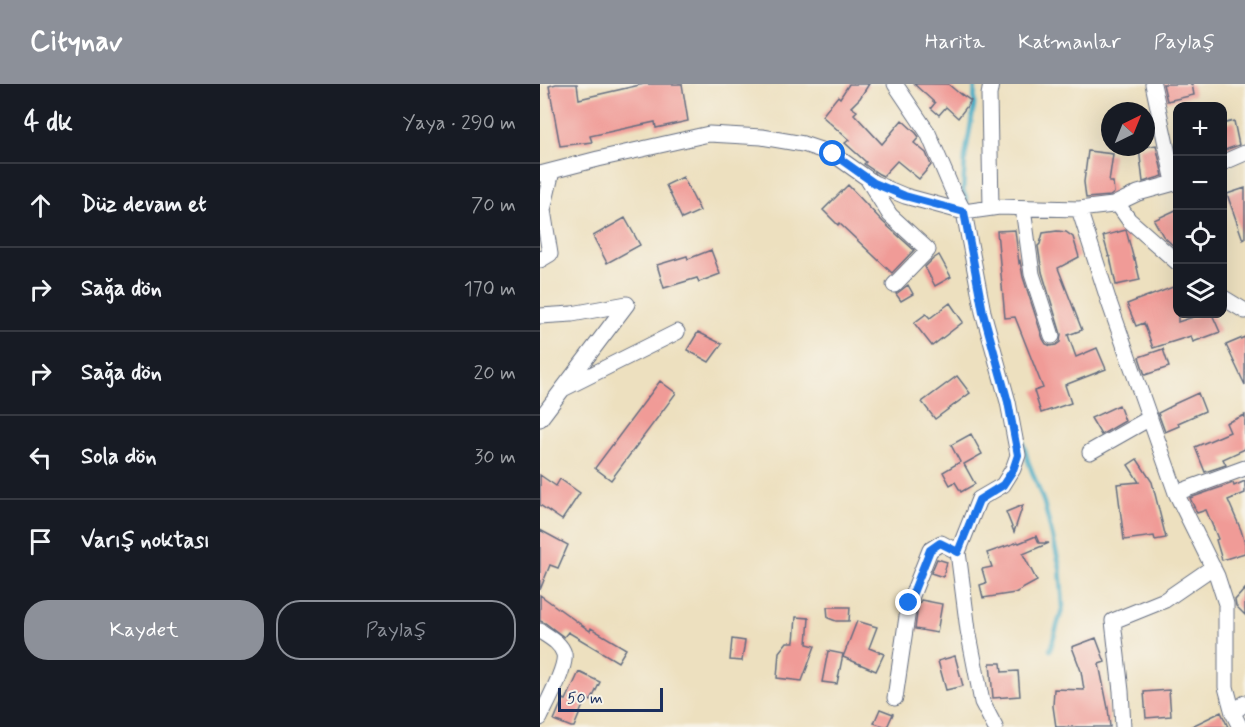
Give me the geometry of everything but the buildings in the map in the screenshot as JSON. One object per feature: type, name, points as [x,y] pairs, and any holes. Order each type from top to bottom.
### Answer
[{"type":"street","points":[[895,84],[928,133],[964,212],[983,312],[1008,402],[1018,455],[1013,470],[1003,485],[979,500],[958,552],[968,630],[982,702],[995,727]]},
{"type":"street","points":[[991,84],[989,94],[991,208]]},
{"type":"street","points":[[1153,84],[1173,169]]},
{"type":"street","points":[[540,260],[550,254],[543,210],[546,173],[709,134],[762,137],[803,144],[833,154],[874,183],[905,196],[964,212],[999,207],[1079,209],[1113,205],[1138,193],[1173,183]]},
{"type":"street","points":[[1227,161],[1245,153]]},
{"type":"street","points":[[866,177],[890,214],[928,250],[894,285]]},
{"type":"street","points":[[1118,203],[1129,220],[1173,259]]},
{"type":"street","points":[[1023,208],[1032,274],[1052,336]]},
{"type":"street","points":[[1079,209],[1176,493],[1213,567],[1226,604],[1226,687],[1239,708],[1240,727]]},
{"type":"street","points":[[1227,300],[1245,311]]},
{"type":"street","points":[[540,316],[572,314],[627,304],[540,419]]},
{"type":"street","points":[[563,389],[677,332]]},
{"type":"street","points":[[1090,452],[1150,418]]},
{"type":"street","points":[[1176,493],[1245,468]]},
{"type":"street","points":[[895,698],[909,603],[930,550],[940,543],[958,552]]},
{"type":"street","points":[[1123,727],[1113,621],[1165,600],[1213,567]]},
{"type":"street","points":[[540,631],[561,648],[565,661],[540,718]]},
{"type":"waterway","points":[[967,200],[963,191],[965,157],[974,106],[975,84]]},
{"type":"waterway","points":[[1023,442],[1044,503],[1060,567],[1063,606],[1050,650]]},
{"type":"route","points":[[833,154],[874,183],[905,196],[964,212],[983,312],[1008,402],[1018,455],[1013,470],[1003,485],[979,500],[958,552],[940,543],[930,550],[909,603]]}]
